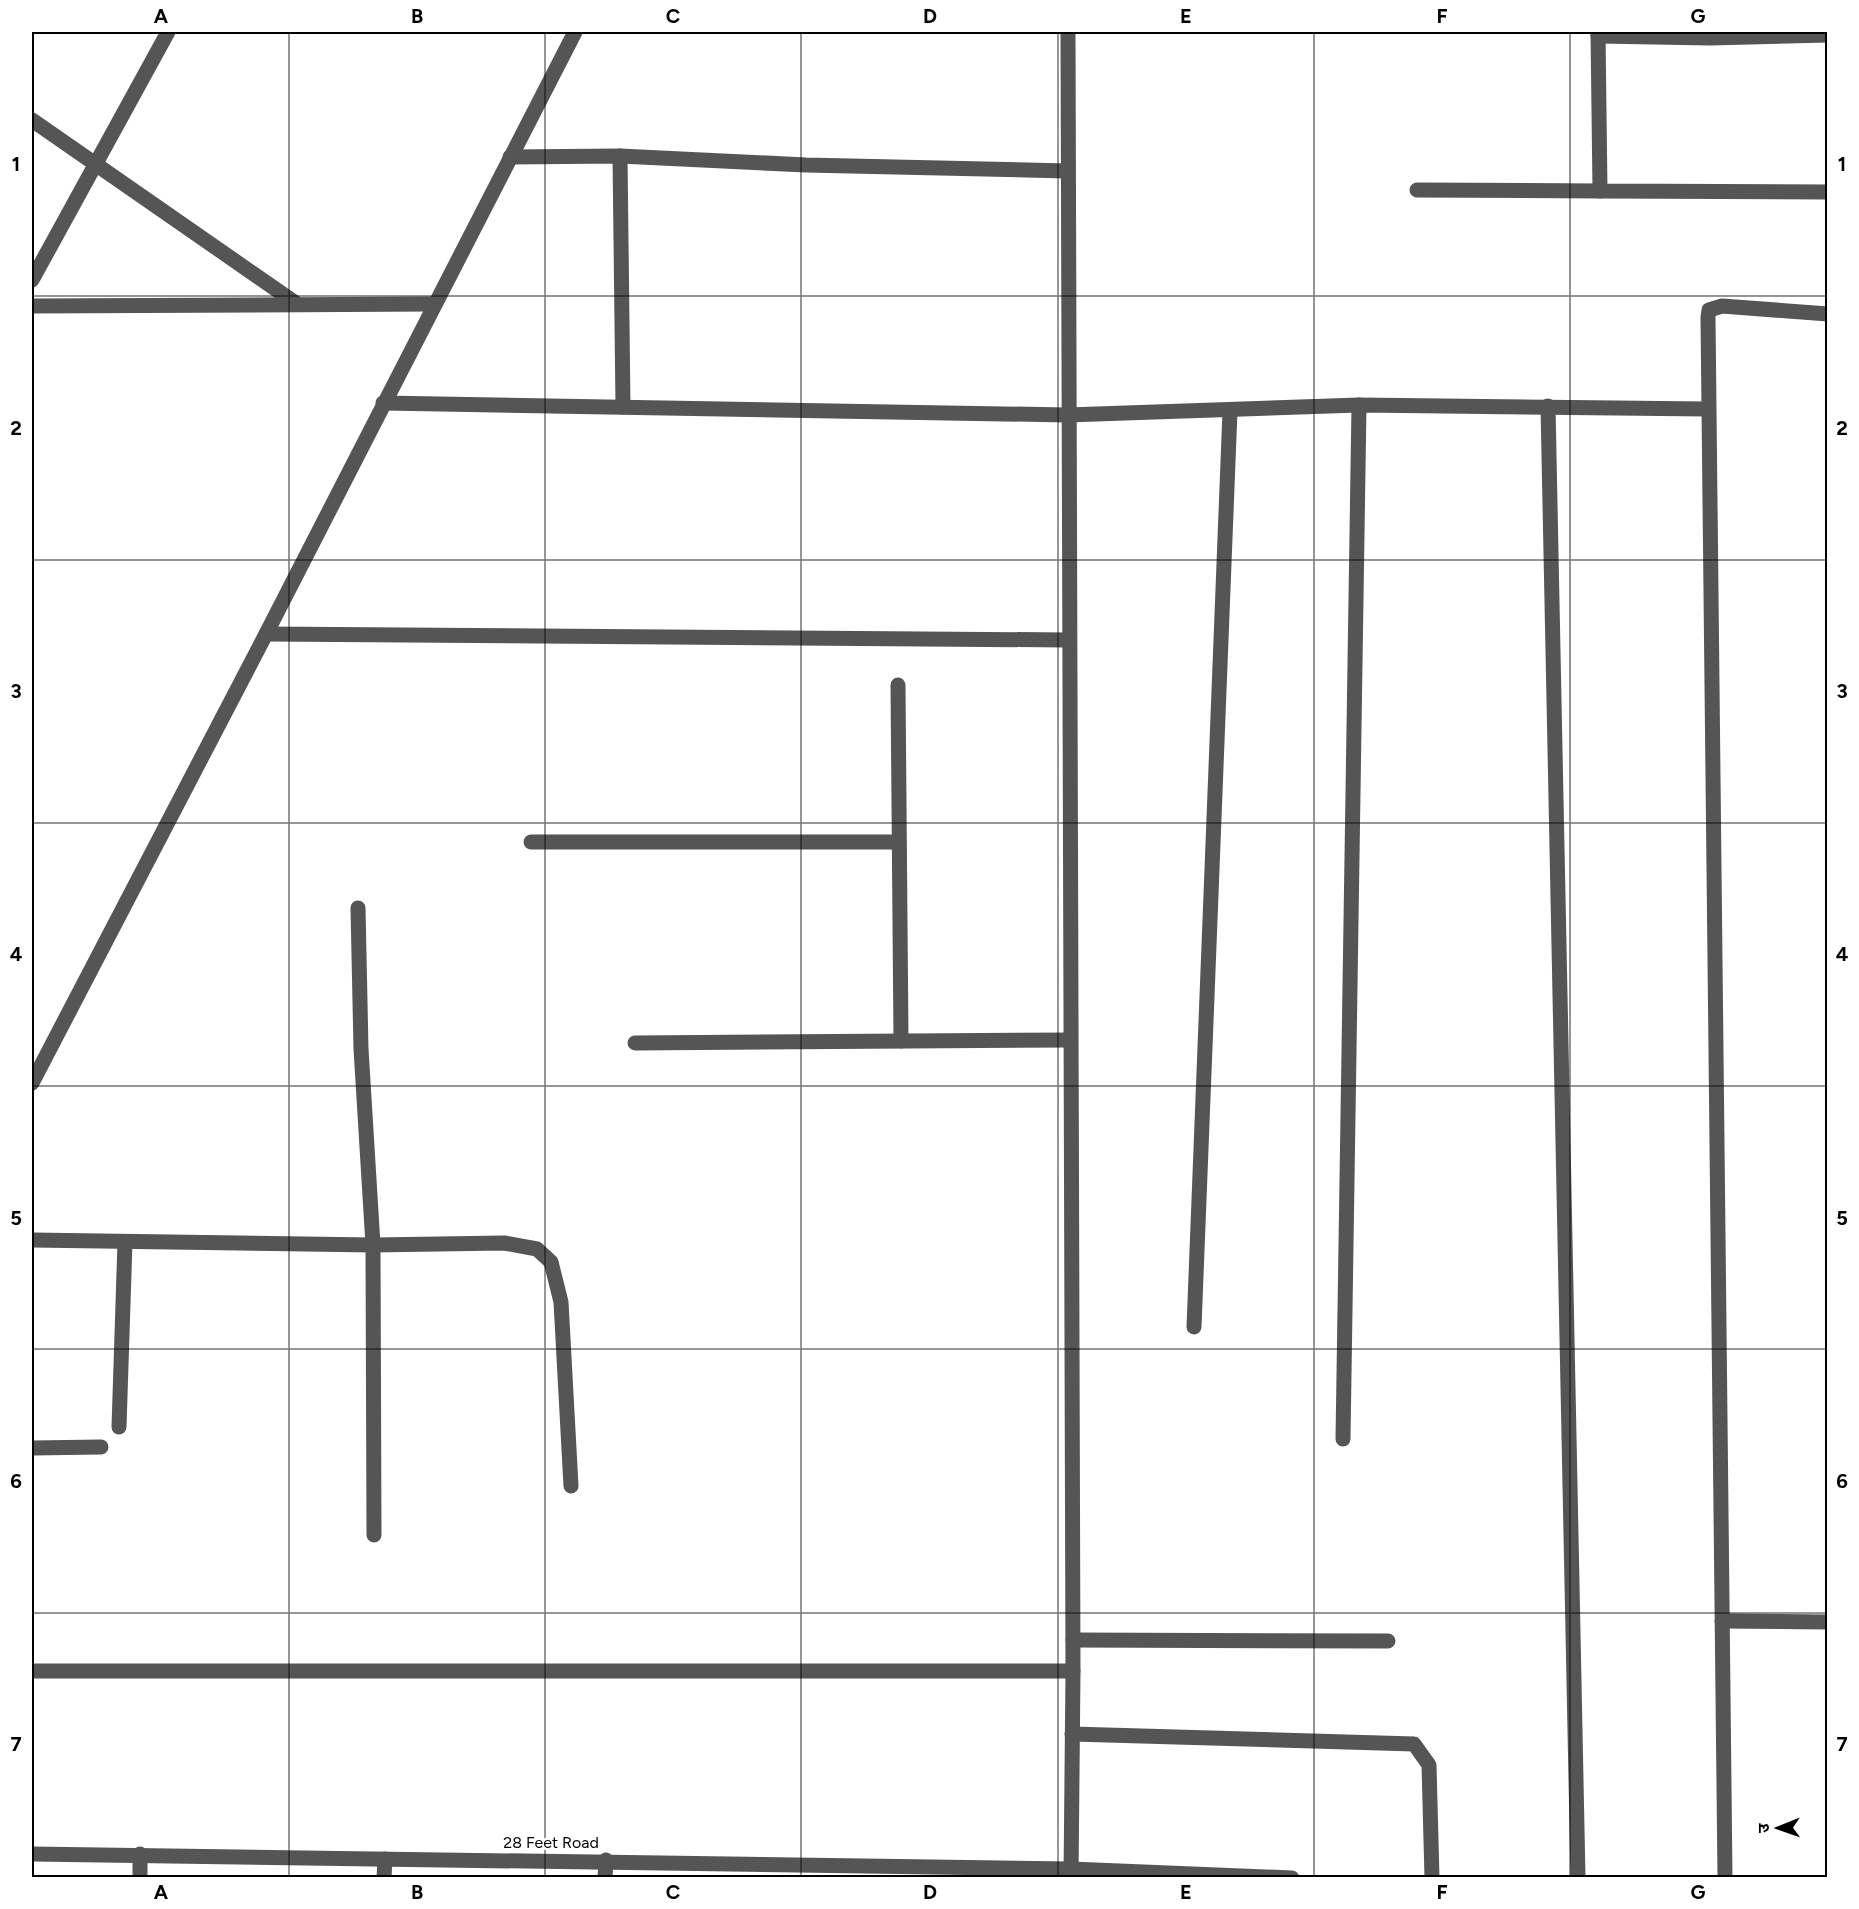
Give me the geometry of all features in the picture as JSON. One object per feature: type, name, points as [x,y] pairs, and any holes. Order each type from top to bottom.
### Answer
[{"type":"street","points":[[32,280],[168,32]]},
{"type":"street","points":[[32,1083],[267,634],[382,403],[575,32]]},
{"type":"street","points":[[1068,32],[1067,415],[1073,1640],[1071,1873]]},
{"type":"street","points":[[1600,191],[1598,34],[1827,35]]},
{"type":"street","points":[[32,120],[297,304]]},
{"type":"street","points":[[510,157],[620,156],[806,165],[1068,171]]},
{"type":"street","points":[[620,156],[623,407]]},
{"type":"street","points":[[1417,190],[1827,192]]},
{"type":"street","points":[[32,306],[434,304]]},
{"type":"street","points":[[1725,1878],[1707,409],[1709,310],[1722,306],[1827,314]]},
{"type":"street","points":[[382,403],[1067,415],[1359,405],[1707,409]]},
{"type":"street","points":[[1343,1439],[1359,405]]},
{"type":"street","points":[[1548,406],[1578,1878]]},
{"type":"street","points":[[1194,1327],[1230,411]]},
{"type":"street","points":[[267,634],[1068,640]]},
{"type":"street","points":[[898,686],[901,1041]]},
{"type":"street","points":[[531,842],[898,842]]},
{"type":"street","points":[[358,908],[361,1049],[373,1245],[374,1535]]},
{"type":"street","points":[[635,1043],[1070,1040]]},
{"type":"street","points":[[32,1240],[373,1245],[504,1243],[537,1249],[551,1262],[561,1302],[571,1486]]},
{"type":"street","points":[[119,1427],[125,1242]]},
{"type":"street","points":[[32,1448],[101,1448]]},
{"type":"street","points":[[1722,1622],[1827,1622]]},
{"type":"street","points":[[1073,1640],[1388,1641]]},
{"type":"street","points":[[32,1671],[1073,1671]]},
{"type":"street","points":[[1072,1734],[1414,1744],[1429,1765],[1432,1878]]},
{"type":"street","name":"28 Feet Road","points":[[32,1854],[606,1860],[1292,1878]]},
{"type":"street","points":[[140,1854],[140,1878]]},
{"type":"street","points":[[384,1878],[385,1859]]},
{"type":"street","points":[[605,1878],[606,1860]]}]
